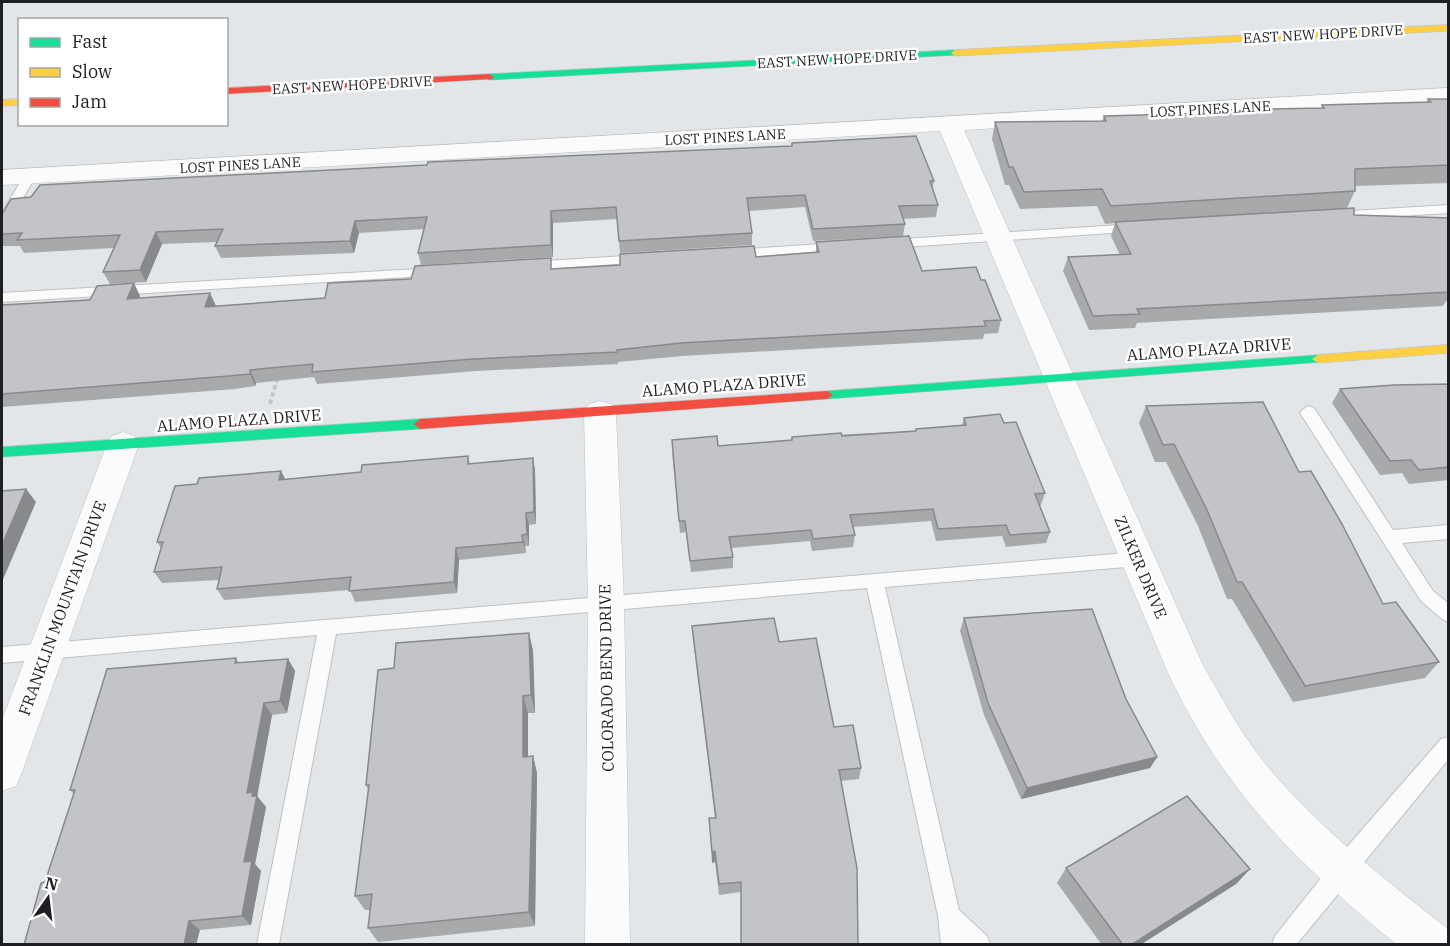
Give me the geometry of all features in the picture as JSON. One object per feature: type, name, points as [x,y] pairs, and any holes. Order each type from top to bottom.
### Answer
[{"type":"main road","name":"EAST NEW HOPE DRIVE","points":[[228,91],[1449,28]]},
{"type":"main road","points":[[2,103],[18,102]]},
{"type":"main road","name":"ALAMO PLAZA DRIVE","points":[[2,452],[600,412],[1058,376],[1449,349]]},
{"type":"street","name":"LOST PINES LANE","points":[[2,178],[1449,95]]},
{"type":"street","name":"ZILKER DRIVE","points":[[949,124],[1187,673],[1228,746],[1283,813],[1341,870],[1431,945]]},
{"type":"street","name":"COLORADO BEND DRIVE","points":[[600,412],[606,602],[608,945]]},
{"type":"street","name":"FRANKLIN MOUNTAIN DRIVE","points":[[2,772],[123,444]]},
{"type":"lane","points":[[2,222],[30,176]]},
{"type":"lane","points":[[1318,217],[1449,209]]},
{"type":"lane","points":[[869,245],[1152,227]]},
{"type":"lane","points":[[716,255],[845,246]]},
{"type":"lane","points":[[515,267],[657,258]]},
{"type":"lane","points":[[2,298],[444,272]]},
{"type":"lane","points":[[1308,412],[1427,596],[1449,614]]},
{"type":"lane","points":[[1389,537],[1449,532]]},
{"type":"lane","points":[[2,655],[606,602],[1138,559]]},
{"type":"lane","points":[[874,580],[949,916],[952,945]]},
{"type":"lane","points":[[268,945],[328,628]]},
{"type":"lane","points":[[1283,945],[1341,870],[1449,746]]},
{"type":"lane","points":[[949,916],[979,945]]},
{"type":"path","points":[[269,408],[278,373]]},
{"type":"building","points":[[1428,99],[1449,99],[1449,165],[1355,169],[1355,191],[1111,206],[1102,189],[1024,192],[1013,167],[1009,167],[995,122],[1106,121],[1104,116],[1431,102]]},
{"type":"building","points":[[916,136],[934,181],[930,181],[938,205],[899,206],[905,224],[813,229],[805,195],[747,198],[752,233],[619,241],[616,207],[551,211],[551,245],[418,253],[427,217],[355,221],[350,241],[215,246],[223,229],[156,232],[140,270],[103,272],[120,235],[17,240],[22,233],[2,234],[2,214],[11,199],[31,197],[40,185],[427,165],[428,162],[792,146],[792,143]]},
{"type":"building","points":[[1354,208],[1354,215],[1449,218],[1449,292],[1137,309],[1140,314],[1093,316],[1068,257],[1131,254],[1115,222]]},
{"type":"building","points":[[909,236],[922,271],[976,267],[981,280],[985,280],[1001,320],[984,321],[986,326],[681,343],[617,350],[617,352],[473,359],[312,372],[313,364],[250,370],[250,374],[2,394],[2,305],[90,300],[97,286],[134,283],[127,299],[210,293],[205,307],[325,298],[328,283],[411,279],[415,266],[551,258],[551,269],[620,265],[620,254],[754,246],[756,257],[819,252],[816,242]]},
{"type":"building","points":[[1449,384],[1449,467],[1419,470],[1411,460],[1390,461],[1340,389],[1394,385]]},
{"type":"building","points":[[1263,402],[1299,472],[1311,471],[1342,524],[1383,604],[1396,602],[1439,662],[1305,686],[1242,582],[1237,582],[1207,510],[1174,444],[1163,445],[1146,406]]},
{"type":"building","points":[[1000,414],[1004,423],[1016,422],[1045,493],[1035,494],[1050,532],[1010,535],[1006,525],[938,529],[933,509],[850,515],[855,535],[813,539],[811,530],[729,537],[733,557],[690,561],[685,521],[679,521],[672,440],[717,436],[718,446],[792,440],[792,437],[841,433],[842,436],[916,431],[916,429],[966,425],[964,418]]},
{"type":"building","points":[[468,456],[468,464],[533,458],[534,512],[526,513],[527,534],[522,535],[523,542],[456,548],[454,582],[349,591],[351,577],[217,589],[222,567],[154,572],[163,542],[157,542],[175,486],[197,484],[199,478],[281,471],[279,480],[361,472],[362,465]]},
{"type":"building","points":[[26,489],[2,545],[2,491]]},
{"type":"building","points":[[1092,609],[1126,699],[1157,757],[1027,788],[988,703],[964,618]]},
{"type":"building","points":[[774,618],[779,642],[816,638],[834,727],[853,725],[861,768],[839,770],[857,868],[858,945],[741,945],[741,882],[719,884],[715,851],[712,852],[709,818],[716,818],[692,626]]},
{"type":"building","points":[[529,633],[531,695],[523,696],[523,757],[533,756],[529,912],[368,928],[372,894],[355,896],[369,785],[366,785],[378,670],[394,668],[396,643]]},
{"type":"building","points":[[236,658],[235,663],[288,659],[280,701],[264,703],[247,793],[253,792],[252,796],[257,796],[244,862],[252,861],[242,916],[189,921],[184,945],[24,945],[41,883],[45,882],[75,790],[70,790],[107,669]]},
{"type":"building","points":[[1187,796],[1250,869],[1131,945],[1123,945],[1066,868]]},
{"type":"traffic: fast","points":[[489,77],[955,53]]},
{"type":"traffic: fast","points":[[827,395],[1318,359]]},
{"type":"traffic: fast","points":[[2,452],[420,424]]},
{"type":"traffic: slow","points":[[955,53],[1448,28]]},
{"type":"traffic: slow","points":[[2,103],[18,102]]},
{"type":"traffic: slow","points":[[1318,359],[1448,349]]},
{"type":"traffic: jam","points":[[228,91],[489,77]]},
{"type":"traffic: jam","points":[[420,424],[827,395]]}]
